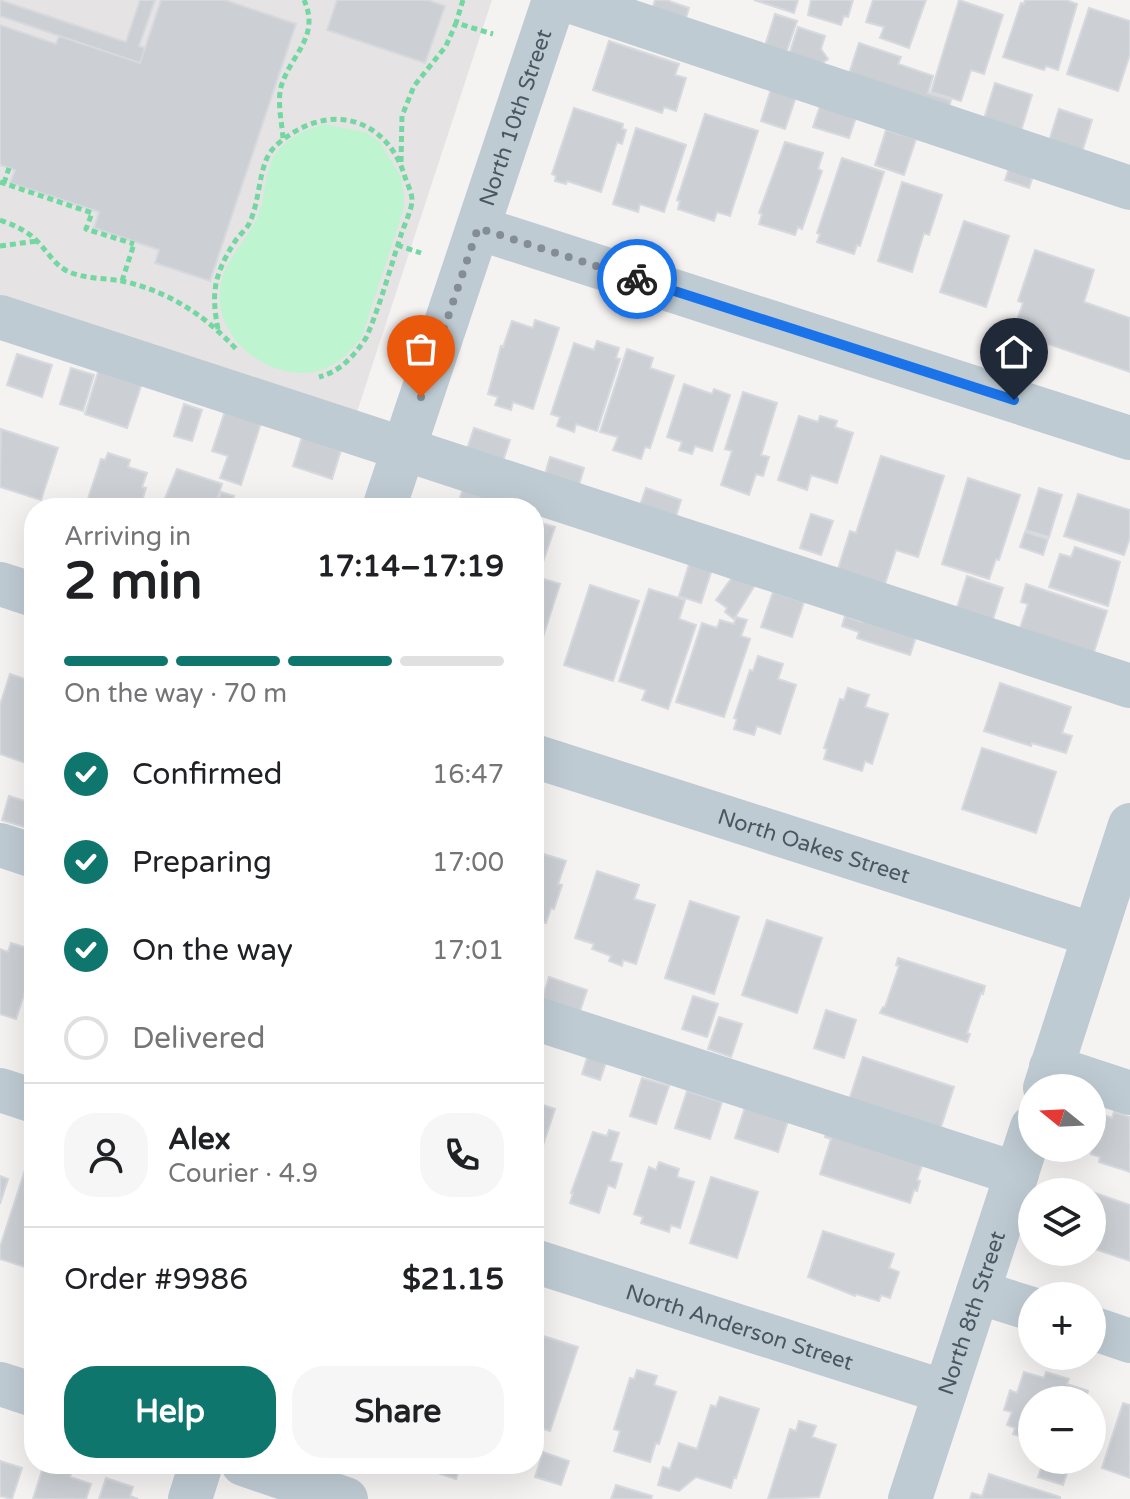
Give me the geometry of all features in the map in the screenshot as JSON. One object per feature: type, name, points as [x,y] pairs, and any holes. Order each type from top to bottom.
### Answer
[{"type":"street","name":"North 10th Street","points":[[387,498],[554,0]]},
{"type":"street","points":[[566,0],[1130,188]]},
{"type":"street","points":[[478,228],[1130,438]]},
{"type":"street","points":[[0,317],[1130,686]]},
{"type":"street","points":[[0,584],[24,592]]},
{"type":"street","name":"North Oakes Street","points":[[544,759],[1094,935]]},
{"type":"street","points":[[1049,1074],[1128,836]]},
{"type":"street","points":[[0,845],[24,853]]},
{"type":"street","points":[[544,1021],[1017,1174]]},
{"type":"street","points":[[1106,1089],[1130,1093]]},
{"type":"street","points":[[0,1090],[24,1098]]},
{"type":"street","name":"North 8th Street","points":[[910,1499],[1021,1162]]},
{"type":"street","name":"North Anderson Street","points":[[544,1264],[945,1392]]},
{"type":"street","points":[[978,1292],[1018,1305]]},
{"type":"street","points":[[1106,1333],[1130,1341]]},
{"type":"street","points":[[0,1384],[24,1392]]},
{"type":"street","points":[[190,1499],[198,1474]]},
{"type":"street","points":[[272,1474],[346,1499]]},
{"type":"path","points":[[283,139],[280,90],[291,64],[306,42],[309,26],[304,0]]},
{"type":"path","points":[[402,165],[402,116],[414,86],[446,46],[463,0]]},
{"type":"path","points":[[456,23],[493,34]]},
{"type":"path","points":[[218,329],[213,302],[214,287],[220,268],[235,241],[248,226],[261,193],[262,174],[270,153],[283,139],[320,119],[338,118],[370,128],[389,143],[402,165],[412,200],[366,338],[355,354],[335,372],[315,378]]},
{"type":"path","points":[[9,168],[2,182],[92,213],[86,229],[134,243],[122,281]]},
{"type":"path","points":[[0,220],[23,228],[38,241],[55,264],[72,273],[150,288],[176,300],[218,329],[242,355]]},
{"type":"path","points":[[0,246],[38,241]]},
{"type":"path","points":[[397,245],[421,253]]},
{"type":"shaded area","points":[[0,0],[492,0],[354,421],[0,307]]},
{"type":"green space","points":[[324,124],[365,132],[380,142],[401,177],[404,208],[362,336],[335,363],[314,372],[298,373],[267,364],[240,345],[223,319],[220,290],[228,265],[260,210],[275,155],[293,137]]},
{"type":"building","points":[[0,0],[126,42],[140,0],[155,0],[139,46],[145,48],[140,63],[0,16]]},
{"type":"building","points":[[161,0],[225,0],[296,24],[210,281],[155,263],[159,250],[94,228],[99,212],[10,183],[15,170],[0,165],[0,25],[56,44],[59,36],[140,63]]},
{"type":"building","points":[[337,0],[428,0],[445,6],[425,63],[327,30]]},
{"type":"building","points":[[655,0],[666,0],[689,8],[682,31],[649,20]]},
{"type":"building","points":[[754,0],[798,0],[794,13]]},
{"type":"building","points":[[811,0],[853,0],[848,17],[844,16],[841,25],[808,15]]},
{"type":"building","points":[[873,0],[926,0],[909,48],[880,38],[884,27],[866,22]]},
{"type":"building","points":[[959,0],[1003,15],[984,74],[971,70],[961,101],[931,92]]},
{"type":"building","points":[[1025,0],[1066,0],[1077,4],[1058,70],[1046,66],[1044,70],[1003,57],[1021,3],[1024,4]]},
{"type":"building","points":[[1089,8],[1130,21],[1130,54],[1118,91],[1067,74]]},
{"type":"building","points":[[775,14],[797,21],[785,56],[764,49]]},
{"type":"building","points":[[798,27],[825,36],[821,49],[828,59],[810,72],[786,64]]},
{"type":"building","points":[[609,41],[679,64],[675,75],[686,78],[676,111],[664,107],[662,113],[593,90]]},
{"type":"building","points":[[859,43],[901,57],[898,64],[933,76],[928,93],[951,100],[946,117],[846,83]]},
{"type":"building","points":[[995,83],[1032,95],[1020,134],[983,122]]},
{"type":"building","points":[[771,89],[796,97],[785,129],[761,121]]},
{"type":"building","points":[[822,100],[858,112],[849,138],[813,127]]},
{"type":"building","points":[[574,108],[623,124],[622,129],[626,130],[622,144],[617,142],[601,192],[567,181],[566,184],[555,181],[556,176],[552,174]]},
{"type":"building","points":[[1059,109],[1092,120],[1082,152],[1049,141]]},
{"type":"building","points":[[705,114],[758,131],[730,216],[717,212],[714,221],[678,209],[680,201],[677,200]]},
{"type":"building","points":[[636,128],[686,145],[664,212],[640,204],[638,212],[613,204]]},
{"type":"building","points":[[886,130],[916,139],[904,175],[875,165]]},
{"type":"building","points":[[785,142],[823,153],[818,169],[822,171],[802,229],[798,227],[795,235],[759,224],[762,214],[759,213]]},
{"type":"building","points":[[842,158],[884,172],[860,246],[857,245],[854,254],[817,242],[820,234],[817,233]]},
{"type":"building","points":[[1011,162],[1035,170],[1029,188],[1005,180]]},
{"type":"building","points":[[902,182],[942,195],[929,235],[924,233],[912,272],[878,261]]},
{"type":"building","points":[[964,221],[1009,236],[986,307],[940,292]]},
{"type":"building","points":[[1035,250],[1094,270],[1084,302],[1130,318],[1130,372],[1013,332],[1023,303],[1018,301]]},
{"type":"building","points":[[535,320],[559,328],[533,409],[513,402],[511,410],[495,405],[498,397],[488,394],[501,346],[512,321],[533,328]]},
{"type":"building","points":[[597,341],[619,348],[616,358],[620,359],[597,431],[576,424],[574,432],[557,426],[560,417],[551,414],[574,343],[594,350]]},
{"type":"building","points":[[627,349],[653,358],[650,368],[674,376],[650,448],[645,447],[641,459],[613,450],[618,437],[600,432]]},
{"type":"building","points":[[17,354],[52,365],[42,397],[7,385]]},
{"type":"building","points":[[71,368],[94,375],[83,411],[60,404]]},
{"type":"building","points":[[99,369],[142,383],[127,428],[85,414]]},
{"type":"building","points":[[684,384],[712,394],[714,389],[730,395],[712,451],[695,446],[692,454],[679,450],[682,442],[667,437]]},
{"type":"building","points":[[743,392],[777,403],[761,455],[769,457],[763,476],[756,474],[749,495],[721,485],[732,451],[725,449]]},
{"type":"building","points":[[184,404],[202,410],[192,441],[174,436]]},
{"type":"building","points":[[225,411],[261,423],[241,485],[220,478],[228,456],[212,451]]},
{"type":"building","points":[[799,416],[818,422],[820,416],[837,421],[835,427],[853,433],[837,483],[811,475],[807,490],[778,480]]},
{"type":"building","points":[[474,428],[510,440],[500,470],[464,458]]},
{"type":"building","points":[[1,429],[58,448],[42,498],[0,487]]},
{"type":"building","points":[[302,437],[341,450],[332,479],[293,466]]},
{"type":"building","points":[[108,453],[130,460],[128,467],[147,473],[142,487],[146,488],[143,498],[88,498],[101,459],[105,460]]},
{"type":"building","points":[[881,456],[944,476],[918,557],[896,550],[884,587],[837,572],[850,531],[856,533]]},
{"type":"building","points":[[550,457],[584,468],[577,492],[543,481]]},
{"type":"building","points":[[177,469],[222,484],[217,498],[165,498]]},
{"type":"building","points":[[968,478],[1020,495],[999,560],[996,559],[989,579],[942,564]]},
{"type":"building","points":[[646,488],[681,500],[673,526],[637,514]]},
{"type":"building","points":[[1039,488],[1062,495],[1049,537],[1026,530]]},
{"type":"building","points":[[463,489],[490,498],[460,498]]},
{"type":"building","points":[[221,492],[234,496],[234,498],[219,498]]},
{"type":"building","points":[[1078,494],[1130,510],[1130,537],[1124,555],[1064,536]]},
{"type":"building","points":[[811,514],[833,521],[821,555],[800,548]]},
{"type":"building","points":[[544,524],[555,527],[544,559]]},
{"type":"building","points":[[1025,532],[1048,539],[1043,555],[1020,547]]},
{"type":"building","points":[[1075,547],[1120,562],[1108,606],[1049,587],[1060,554],[1071,557]]},
{"type":"building","points":[[691,558],[713,566],[701,603],[679,596]]},
{"type":"building","points":[[736,572],[755,585],[734,619],[725,612],[727,608],[716,600]]},
{"type":"building","points":[[967,576],[1003,588],[992,622],[956,611]]},
{"type":"building","points":[[544,579],[560,584],[544,634]]},
{"type":"building","points":[[1026,584],[1107,611],[1093,655],[1019,631],[1028,604],[1021,602]]},
{"type":"building","points":[[590,585],[639,601],[613,681],[564,665]]},
{"type":"building","points":[[649,589],[685,600],[679,619],[696,625],[668,709],[642,700],[646,690],[619,681]]},
{"type":"building","points":[[773,592],[804,602],[792,637],[761,627]]},
{"type":"building","points":[[866,610],[919,628],[910,655],[857,638],[859,632],[842,626],[845,616],[862,622]]},
{"type":"building","points":[[736,617],[747,620],[741,636],[750,639],[724,717],[676,702],[702,623],[717,628],[720,620],[734,624]]},
{"type":"building","points":[[758,656],[783,664],[778,679],[796,685],[780,734],[757,726],[754,735],[734,729],[737,719],[734,718],[750,670],[753,671]]},
{"type":"building","points":[[10,674],[24,679],[24,762],[0,754],[0,705]]},
{"type":"building","points":[[1000,683],[1071,707],[1062,733],[1072,736],[1066,753],[984,731]]},
{"type":"building","points":[[848,688],[869,695],[865,707],[888,714],[872,764],[865,761],[862,771],[824,759],[827,749],[824,748],[840,699],[844,700]]},
{"type":"building","points":[[982,748],[1056,772],[1036,833],[962,809]]},
{"type":"building","points":[[9,796],[24,801],[24,827],[2,820]]},
{"type":"building","points":[[544,854],[566,861],[558,884],[562,885],[546,923]]},
{"type":"building","points":[[597,871],[639,885],[634,899],[655,905],[636,964],[623,960],[622,966],[609,961],[611,956],[592,949],[594,944],[575,938]]},
{"type":"building","points":[[690,901],[739,917],[714,994],[665,978]]},
{"type":"building","points":[[767,920],[822,938],[797,1013],[742,995]]},
{"type":"building","points":[[11,943],[24,947],[24,995],[16,1019],[0,1014],[0,949],[8,952]]},
{"type":"building","points":[[898,958],[985,986],[967,1033],[970,1034],[967,1042],[880,1013],[899,966],[896,965]]},
{"type":"building","points":[[549,977],[587,990],[579,1014],[544,1003]]},
{"type":"building","points":[[693,996],[718,1004],[707,1037],[682,1029]]},
{"type":"building","points":[[826,1010],[856,1020],[844,1058],[814,1048]]},
{"type":"building","points":[[719,1017],[742,1024],[731,1057],[708,1049]]},
{"type":"building","points":[[590,1048],[609,1054],[600,1080],[582,1074]]},
{"type":"building","points":[[863,1057],[954,1087],[940,1130],[849,1100]]},
{"type":"building","points":[[642,1078],[669,1086],[656,1124],[630,1116]]},
{"type":"building","points":[[687,1091],[722,1102],[710,1139],[675,1128]]},
{"type":"building","points":[[746,1104],[789,1118],[778,1152],[735,1138]]},
{"type":"building","points":[[544,1105],[555,1109],[544,1143]]},
{"type":"building","points":[[1114,1112],[1130,1117],[1130,1172],[1099,1162],[1106,1162],[1106,1116],[1112,1118]]},
{"type":"building","points":[[829,1123],[925,1157],[917,1180],[920,1181],[917,1191],[914,1190],[910,1203],[820,1174],[831,1139],[825,1137]]},
{"type":"building","points":[[609,1130],[619,1133],[610,1161],[622,1164],[615,1188],[608,1185],[599,1213],[570,1203],[571,1193],[593,1132],[607,1136]]},
{"type":"building","points":[[659,1162],[679,1169],[677,1177],[694,1182],[680,1228],[671,1225],[669,1232],[641,1223],[643,1217],[634,1214],[649,1167],[656,1170]]},
{"type":"building","points":[[24,1173],[24,1267],[0,1259],[0,1247]]},
{"type":"building","points":[[0,1176],[8,1179],[0,1204]]},
{"type":"building","points":[[711,1177],[758,1192],[737,1258],[690,1243]]},
{"type":"building","points":[[1106,1197],[1130,1205],[1130,1261],[1106,1253]]},
{"type":"building","points":[[823,1231],[894,1254],[889,1268],[899,1272],[890,1298],[881,1295],[879,1301],[855,1296],[808,1277]]},
{"type":"building","points":[[544,1336],[578,1347],[550,1431],[544,1429]]},
{"type":"building","points":[[637,1370],[657,1376],[654,1385],[676,1392],[650,1462],[614,1451],[620,1431],[614,1429],[630,1378],[634,1379]]},
{"type":"building","points":[[1024,1372],[1044,1378],[1046,1372],[1069,1379],[1067,1384],[1073,1386],[1019,1386]]},
{"type":"building","points":[[1010,1390],[1017,1393],[1018,1390],[1018,1436],[1013,1434],[1015,1428],[1007,1425],[1012,1412],[1004,1410]]},
{"type":"building","points":[[720,1397],[759,1409],[731,1488],[696,1477],[679,1491],[658,1485],[663,1467],[670,1469],[679,1443],[697,1449],[711,1405],[716,1407]]},
{"type":"building","points":[[1123,1403],[1130,1405],[1130,1478],[1106,1469],[1106,1456]]},
{"type":"building","points":[[799,1421],[816,1426],[812,1437],[836,1445],[819,1497],[768,1499],[790,1429],[796,1431]]},
{"type":"building","points":[[544,1452],[569,1461],[561,1485],[535,1477],[536,1474],[544,1474]]},
{"type":"building","points":[[0,1461],[22,1468],[12,1499],[0,1496]]},
{"type":"building","points":[[41,1474],[71,1474],[70,1477],[91,1484],[86,1499],[33,1499]]},
{"type":"building","points":[[441,1474],[458,1474],[456,1479]]},
{"type":"building","points":[[989,1474],[1060,1499],[970,1499],[972,1493],[982,1496]]},
{"type":"building","points":[[1039,1474],[1067,1474],[1063,1485],[1038,1477]]},
{"type":"building","points":[[106,1478],[133,1487],[130,1496],[138,1499],[99,1499]]},
{"type":"building","points":[[616,1485],[652,1496],[651,1499],[611,1499]]},
{"type":"way so far","points":[[421,397],[478,228],[637,279]]},
{"type":"route","points":[[637,279],[1014,400]]}]
